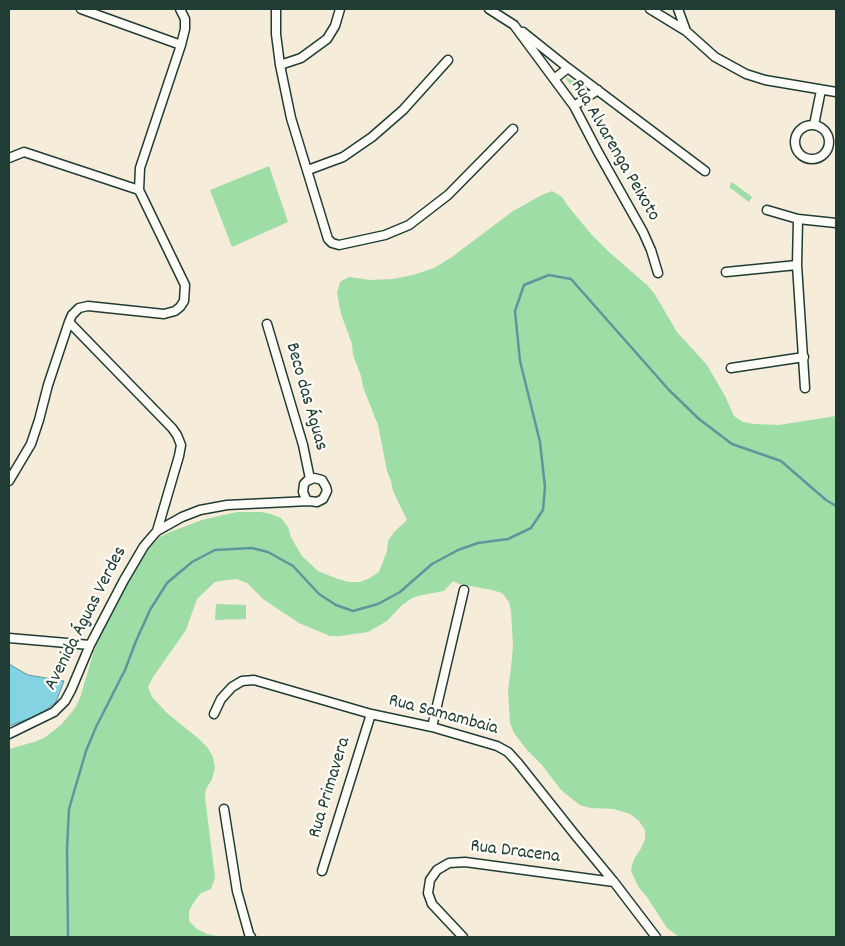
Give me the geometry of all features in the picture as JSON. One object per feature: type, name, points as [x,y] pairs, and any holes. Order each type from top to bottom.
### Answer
[{"type":"street","points":[[81,9],[181,45]]},
{"type":"street","points":[[9,480],[31,444],[48,385],[72,315],[79,308],[88,306],[164,314],[174,311],[184,302],[185,285],[139,190],[140,168],[185,30],[185,19],[180,9]]},
{"type":"street","points":[[276,9],[276,34],[280,65],[292,118],[328,240],[332,243],[339,245],[385,235],[409,225],[448,194],[513,130]]},
{"type":"street","points":[[280,65],[301,58],[327,39],[335,26],[340,9]]},
{"type":"street","name":"Rua Alvarenga Peixoto","points":[[489,9],[514,25],[574,106],[643,232],[658,273]]},
{"type":"street","points":[[650,9],[669,12],[686,31],[715,57],[746,74],[765,80],[836,92]]},
{"type":"street","points":[[678,9],[686,31]]},
{"type":"street","points":[[514,25],[705,171]]},
{"type":"street","points":[[308,170],[344,157],[372,137],[403,110],[448,60]]},
{"type":"street","points":[[554,79],[568,68]]},
{"type":"street","points":[[574,106],[598,90]]},
{"type":"street","points":[[814,125],[821,90]]},
{"type":"street","points":[[814,125],[823,129],[829,137],[829,142],[824,155],[810,159],[801,155],[795,143],[801,130],[814,125]]},
{"type":"street","points":[[9,158],[24,152],[139,190]]},
{"type":"street","points":[[767,210],[798,219],[836,223]]},
{"type":"street","points":[[798,219],[797,266],[806,388]]},
{"type":"street","points":[[726,272],[797,266]]},
{"type":"street","points":[[69,322],[178,435],[181,445],[179,456],[157,531]]},
{"type":"street","name":"Beco das Águas","points":[[268,324],[301,436],[310,479]]},
{"type":"street","points":[[730,368],[804,358]]},
{"type":"street","name":"Avenida Águas Verdes","points":[[9,734],[54,712],[65,701],[74,685],[90,644],[144,546],[157,531],[182,517],[200,510],[227,505],[320,501],[326,495],[326,487],[322,480],[318,478],[310,479]]},
{"type":"street","points":[[309,501],[303,492],[304,484],[310,479]]},
{"type":"street","points":[[432,727],[464,590]]},
{"type":"street","points":[[9,638],[90,644]]},
{"type":"street","name":"Rua Samambaia","points":[[214,714],[221,699],[232,687],[242,681],[254,680],[370,714],[432,727],[496,746],[508,752],[518,762],[656,937]]},
{"type":"street","name":"Rua Primavera","points":[[322,871],[370,714]]},
{"type":"street","points":[[224,809],[237,891],[251,937]]},
{"type":"street","name":"Rua Dracena","points":[[463,937],[432,904],[428,893],[430,880],[437,870],[449,863],[465,862],[614,882]]},
{"type":"green space","points":[[565,77],[589,89],[590,91],[580,98]]},
{"type":"green space","points":[[269,166],[288,222],[232,247],[210,190]]},
{"type":"green space","points":[[732,182],[752,197],[749,202],[729,187]]},
{"type":"green space","points":[[552,191],[562,197],[591,234],[609,252],[654,293],[677,332],[707,365],[734,416],[743,422],[779,425],[836,416],[836,937],[679,937],[667,928],[640,889],[631,870],[634,859],[645,840],[645,830],[639,821],[630,814],[614,809],[591,808],[580,805],[561,790],[514,733],[510,723],[508,690],[513,645],[511,612],[509,602],[502,593],[453,581],[444,591],[412,598],[402,605],[387,621],[368,632],[330,636],[299,623],[263,599],[247,583],[237,579],[215,582],[197,599],[186,630],[148,687],[152,697],[167,713],[199,739],[213,757],[215,768],[212,779],[206,789],[205,797],[215,878],[211,889],[201,893],[194,902],[189,911],[189,921],[197,929],[207,934],[222,937],[9,937],[9,749],[44,738],[61,725],[75,708],[80,698],[104,623],[150,547],[160,537],[202,520],[237,512],[261,512],[281,518],[288,527],[291,537],[302,556],[318,571],[349,582],[360,582],[379,572],[387,551],[388,541],[394,532],[407,520],[393,491],[378,425],[363,387],[353,355],[352,344],[341,314],[337,293],[340,282],[349,277],[370,280],[393,279],[434,268],[452,257],[513,211]]},
{"type":"green space","points":[[216,604],[246,605],[246,619],[215,620]]},
{"type":"water","points":[[9,664],[28,675],[64,681],[56,702],[41,714],[9,726]]},
{"type":"waterway","points":[[68,937],[67,849],[69,809],[86,751],[96,727],[125,670],[150,610],[167,583],[192,562],[215,550],[252,548],[268,552],[293,566],[319,594],[336,605],[353,611],[378,604],[400,592],[432,564],[458,550],[478,543],[508,539],[531,528],[543,510],[545,487],[540,442],[520,361],[515,311],[524,285],[549,275],[571,279],[669,390],[699,419],[732,444],[781,461],[826,500],[836,506]]}]
